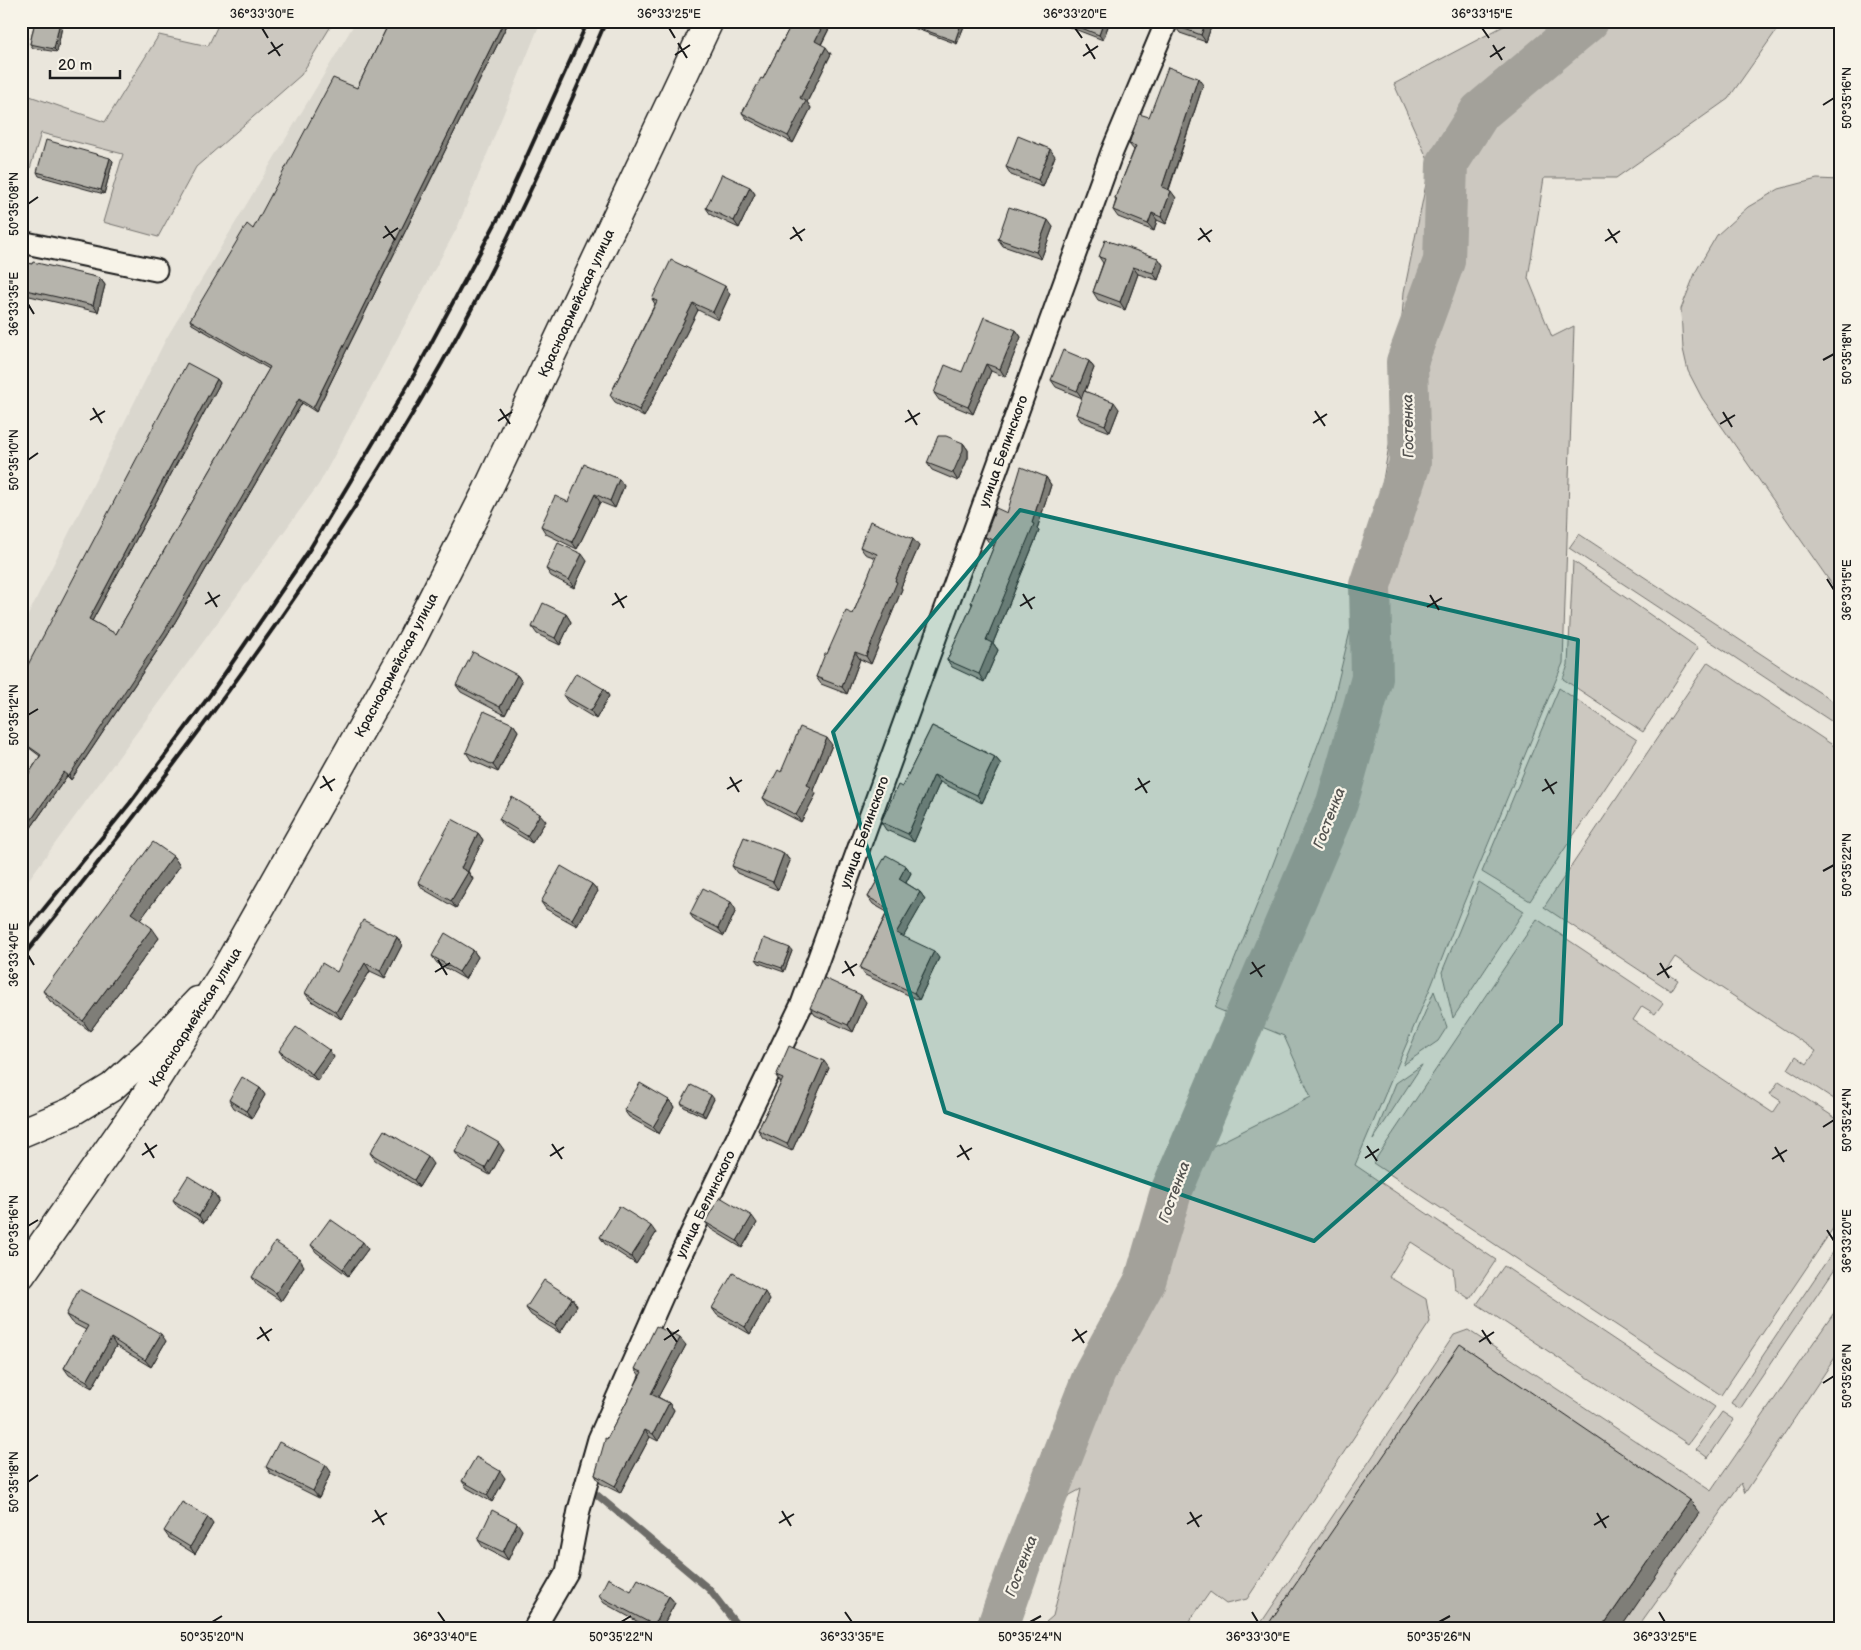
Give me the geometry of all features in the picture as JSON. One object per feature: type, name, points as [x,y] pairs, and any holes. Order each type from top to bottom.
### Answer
[{"type":"main road","name":"Красноармейская улица","points":[[21,1289],[26,1268],[141,1103],[223,974],[412,639],[487,492],[710,21]]},
{"type":"main road","points":[[21,1132],[70,1112],[112,1086],[150,1052],[223,974]]},
{"type":"street","name":"улица Белинского","points":[[534,1629],[567,1572],[579,1510],[599,1439],[676,1265],[802,1004],[1112,152],[1168,21]]},
{"type":"street","points":[[21,242],[156,270]]},
{"type":"highlighted area","points":[[1020,510],[1578,640],[1561,1024],[1314,1241],[945,1112],[833,732]]},
{"type":"shaded area","points":[[220,21],[334,21],[301,75],[196,167],[158,237],[103,222],[123,154],[41,133],[24,188],[21,188],[21,93],[105,122],[159,35],[208,46]]},
{"type":"shaded area","points":[[356,21],[541,21],[458,226],[319,484],[21,890],[21,629],[166,339]]},
{"type":"shaded area","points":[[1513,21],[1783,21],[1728,99],[1616,178],[1544,178],[1528,278],[1552,337],[1574,326],[1563,663],[1432,984],[1355,1165],[1496,1260],[1470,1299],[1455,1289],[1453,1269],[1411,1242],[1389,1277],[1426,1299],[1430,1322],[1247,1599],[1226,1604],[1210,1592],[1184,1629],[1038,1629],[1053,1616],[1081,1489],[1048,1507],[1156,1264],[1203,1151],[1311,1097],[1284,1036],[1215,1008],[1267,880],[1331,710],[1373,536],[1394,418],[1404,292],[1427,179],[1428,160],[1394,84]]},
{"type":"shaded area","points":[[1817,179],[1840,180],[1840,596],[1702,398],[1688,371],[1683,349],[1681,309],[1696,271],[1717,235],[1748,207],[1779,189]]},
{"type":"shaded area","points":[[1579,534],[1840,706],[1840,727],[1569,548]]},
{"type":"shaded area","points":[[1573,561],[1698,648],[1643,732],[1563,679],[1568,665]]},
{"type":"shaded area","points":[[1708,662],[1840,750],[1840,1103],[1788,1069],[1796,1056],[1807,1064],[1816,1051],[1675,957],[1665,972],[1678,980],[1671,991],[1544,907]]},
{"type":"shaded area","points":[[1559,688],[1637,740],[1530,901],[1482,872]]},
{"type":"shaded area","points":[[1479,882],[1524,911],[1453,1018],[1442,972]]},
{"type":"shaded area","points":[[1537,919],[1663,1003],[1655,1014],[1642,1006],[1633,1020],[1773,1113],[1781,1101],[1770,1094],[1779,1081],[1840,1121],[1840,1218],[1721,1395],[1373,1163]]},
{"type":"shaded area","points":[[1434,991],[1447,1027],[1438,1041],[1403,1065]]},
{"type":"shaded area","points":[[1422,1065],[1373,1140],[1396,1083]]},
{"type":"shaded area","points":[[1840,1241],[1840,1261],[1740,1409],[1731,1403]]},
{"type":"shaded area","points":[[1504,1266],[1715,1407],[1688,1444],[1477,1304]]},
{"type":"shaded area","points":[[1840,1304],[1840,1350],[1745,1493],[1741,1483],[1637,1629],[1257,1629],[1454,1335],[1468,1330],[1711,1491]]},
{"type":"shaded area","points":[[1722,1412],[1734,1420],[1708,1458],[1696,1449]]},
{"type":"building","points":[[35,21],[60,21],[54,49],[30,44]]},
{"type":"building","points":[[390,21],[504,21],[313,408],[299,399],[164,632],[69,776],[64,772],[21,835],[21,786],[41,755],[21,741],[21,678],[187,363],[217,379],[89,619],[116,634],[270,367],[190,320],[247,224],[253,229],[333,78],[357,88]]},
{"type":"building","points":[[793,21],[825,21],[815,41],[826,47],[800,98],[806,101],[788,136],[742,113],[761,78],[763,79]]},
{"type":"building","points":[[913,21],[962,21],[955,41],[911,25]]},
{"type":"building","points":[[1064,21],[1104,21],[1099,35]]},
{"type":"building","points":[[1176,21],[1206,21],[1201,35],[1174,25]]},
{"type":"building","points":[[1168,67],[1198,78],[1162,187],[1171,191],[1161,217],[1152,213],[1148,224],[1113,210],[1117,199],[1115,198],[1136,146],[1129,144],[1139,114],[1149,117]]},
{"type":"building","points":[[1018,136],[1050,149],[1038,180],[1006,167]]},
{"type":"building","points":[[46,140],[110,158],[101,190],[37,172]]},
{"type":"building","points":[[722,174],[750,187],[734,221],[706,208]]},
{"type":"building","points":[[1009,207],[1048,220],[1036,252],[998,239]]},
{"type":"building","points":[[1105,240],[1158,258],[1153,273],[1133,267],[1120,302],[1093,292],[1105,259],[1099,257]]},
{"type":"building","points":[[671,260],[725,286],[713,312],[693,303],[639,410],[610,395],[657,301],[652,299]]},
{"type":"building","points":[[21,262],[32,264],[33,262],[100,278],[93,305],[21,289]]},
{"type":"building","points":[[984,317],[1016,330],[1000,369],[986,364],[968,407],[934,393],[945,365],[962,372]]},
{"type":"building","points":[[1063,350],[1089,361],[1077,391],[1051,380]]},
{"type":"building","points":[[1084,391],[1114,402],[1105,425],[1076,414]]},
{"type":"building","points":[[938,436],[946,436],[963,443],[963,450],[953,473],[927,463]]},
{"type":"building","points":[[584,464],[619,479],[610,501],[595,494],[572,542],[541,526],[555,496],[568,502]]},
{"type":"building","points":[[1021,467],[1046,477],[1032,523],[1034,524],[986,640],[992,643],[979,674],[947,660],[973,603],[971,602],[996,541],[985,537],[996,508],[1007,513]]},
{"type":"building","points":[[870,521],[913,539],[866,656],[855,652],[842,687],[816,677],[846,611],[853,614],[877,554],[860,547]]},
{"type":"building","points":[[558,543],[582,554],[569,580],[546,569]]},
{"type":"building","points":[[543,603],[566,614],[555,638],[532,627]]},
{"type":"building","points":[[473,652],[517,675],[500,707],[456,685]]},
{"type":"building","points":[[576,673],[604,689],[591,711],[563,695]]},
{"type":"building","points":[[484,711],[513,724],[493,765],[466,752]]},
{"type":"building","points":[[932,726],[995,757],[977,795],[934,775],[908,834],[881,822],[898,785],[902,787]]},
{"type":"building","points":[[800,727],[827,738],[807,785],[811,787],[796,815],[763,798],[778,770],[781,772]]},
{"type":"building","points":[[512,797],[540,814],[527,836],[499,819]]},
{"type":"building","points":[[452,819],[478,833],[461,868],[468,872],[451,901],[418,882]]},
{"type":"building","points":[[744,837],[784,853],[773,882],[732,866]]},
{"type":"building","points":[[153,842],[173,856],[131,913],[152,928],[83,1021],[43,991]]},
{"type":"building","points":[[886,855],[906,866],[899,879],[920,892],[896,933],[934,951],[914,993],[860,968],[889,909],[868,897],[879,877],[875,875]]},
{"type":"building","points":[[561,866],[592,884],[572,919],[541,902]]},
{"type":"building","points":[[703,888],[731,902],[718,928],[690,914]]},
{"type":"building","points":[[363,920],[397,937],[380,971],[365,963],[336,1012],[305,993],[322,963],[337,972]]},
{"type":"building","points":[[445,933],[473,950],[459,972],[432,956]]},
{"type":"building","points":[[764,938],[790,948],[782,968],[756,959]]},
{"type":"building","points":[[824,978],[861,995],[848,1025],[810,1008]]},
{"type":"building","points":[[296,1027],[329,1050],[312,1074],[279,1051]]},
{"type":"building","points":[[789,1046],[824,1061],[787,1144],[758,1130],[783,1079],[776,1076]]},
{"type":"building","points":[[242,1077],[260,1088],[246,1111],[229,1100]]},
{"type":"building","points":[[640,1083],[669,1100],[653,1127],[624,1110]]},
{"type":"building","points":[[691,1085],[711,1095],[702,1113],[681,1103]]},
{"type":"building","points":[[469,1126],[499,1143],[485,1168],[455,1152]]},
{"type":"building","points":[[384,1130],[428,1157],[414,1180],[370,1153]]},
{"type":"building","points":[[188,1176],[213,1192],[199,1216],[173,1200]]},
{"type":"building","points":[[720,1197],[752,1216],[737,1241],[705,1222]]},
{"type":"building","points":[[619,1206],[651,1226],[631,1257],[600,1237]]},
{"type":"building","points":[[330,1219],[363,1242],[343,1269],[311,1245]]},
{"type":"building","points":[[275,1242],[299,1258],[276,1293],[252,1277]]},
{"type":"building","points":[[733,1273],[765,1292],[745,1327],[712,1308]]},
{"type":"building","points":[[544,1280],[572,1298],[555,1326],[526,1308]]},
{"type":"building","points":[[79,1289],[161,1334],[145,1360],[111,1338],[87,1381],[64,1368],[88,1326],[66,1315]]},
{"type":"building","points":[[656,1326],[680,1338],[651,1394],[669,1403],[653,1434],[645,1430],[615,1486],[595,1475],[605,1438],[607,1439],[642,1372],[635,1369]]},
{"type":"building","points":[[1460,1344],[1690,1500],[1601,1629],[1265,1629]]},
{"type":"building","points":[[279,1442],[326,1465],[313,1491],[266,1467]]},
{"type":"building","points":[[476,1457],[500,1471],[487,1495],[462,1481]]},
{"type":"building","points":[[182,1502],[208,1517],[190,1547],[164,1531]]},
{"type":"building","points":[[492,1510],[517,1523],[503,1552],[478,1540]]},
{"type":"building","points":[[608,1578],[631,1591],[638,1579],[669,1596],[654,1625],[599,1596]]},
{"type":"waterway","name":"Гостенка","points":[[997,1629],[1022,1558],[1095,1372],[1145,1281],[1171,1192],[1337,803],[1372,678],[1370,585],[1410,463],[1407,362],[1444,261],[1447,164],[1480,112],[1588,21]]},
{"type":"waterway","points":[[596,1494],[709,1589],[740,1629]]},
{"type":"railway","points":[[21,937],[130,803],[210,695],[308,552],[415,373],[502,211],[588,21]]},
{"type":"railway","points":[[21,959],[134,816],[244,670],[347,519],[396,442],[465,321],[508,237],[606,21]]}]
